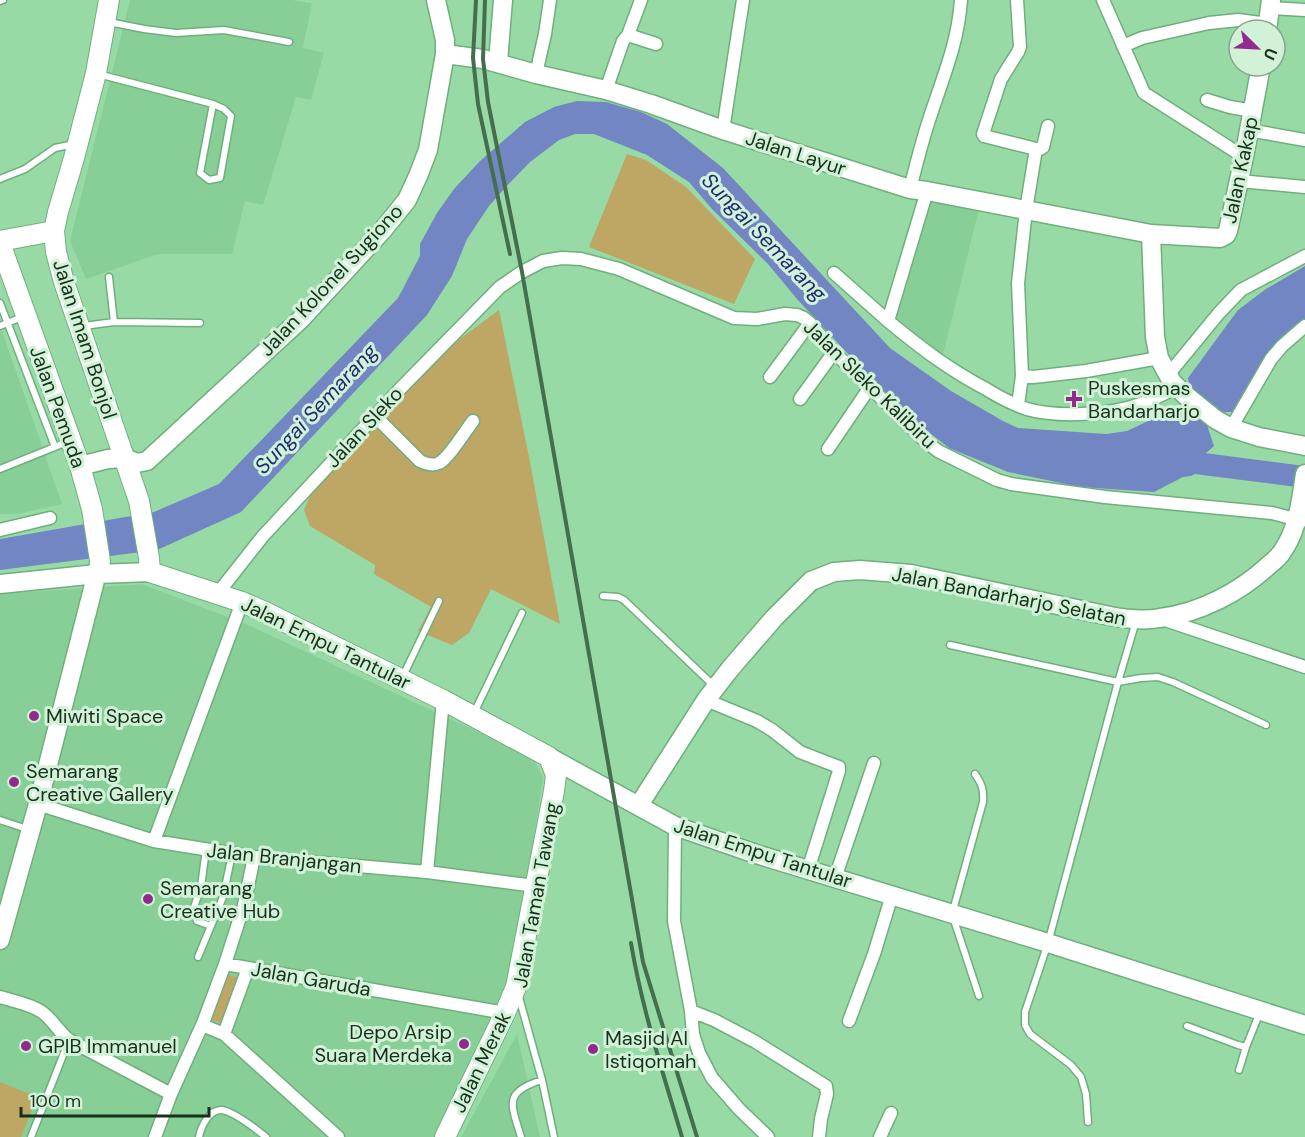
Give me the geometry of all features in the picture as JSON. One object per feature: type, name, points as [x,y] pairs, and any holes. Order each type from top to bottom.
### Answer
[{"type":"main road","name":"Jalan Imam Bonjol","points":[[109,0],[96,73],[54,231],[58,262],[139,501],[150,565]]},
{"type":"main road","points":[[0,242],[54,231]]},
{"type":"main road","name":"Jalan Pemuda","points":[[0,242],[26,316],[63,444],[80,466],[92,509],[99,568]]},
{"type":"main road","name":"Jalan Empu Tantular","points":[[150,565],[242,602],[443,700],[549,757]]},
{"type":"main road","name":"Jalan Taman Tawang","points":[[516,987],[554,791],[556,775],[549,757]]},
{"type":"main road","name":"Jalan Merak","points":[[445,1137],[516,987]]},
{"type":"street","name":"Jalan Kolonel Sugiono","points":[[125,458],[137,463],[147,461],[301,319],[388,224],[406,200],[428,150],[445,54],[445,40],[436,0]]},
{"type":"street","points":[[498,62],[503,0]]},
{"type":"street","points":[[536,74],[550,0]]},
{"type":"street","points":[[606,90],[623,41],[628,35],[641,0]]},
{"type":"street","points":[[723,130],[743,0]]},
{"type":"street","points":[[888,321],[919,190],[923,140],[954,46],[961,0]]},
{"type":"street","points":[[1017,0],[1020,47],[1001,80],[983,135],[1040,149],[1043,147],[1048,126]]},
{"type":"street","points":[[1106,1],[1144,93],[1244,157]]},
{"type":"street","points":[[1123,46],[1142,38],[1209,23],[1305,10]]},
{"type":"street","points":[[628,35],[656,44]]},
{"type":"street","name":"Jalan Layur","points":[[445,54],[498,62],[536,74],[606,90],[723,130],[919,190],[1151,234]]},
{"type":"street","name":"Jalan Kakap","points":[[1151,234],[1222,237],[1228,231],[1259,78]]},
{"type":"street","points":[[1207,100],[1253,111]]},
{"type":"street","points":[[1248,130],[1305,140]]},
{"type":"street","points":[[1018,405],[1022,376],[1018,283],[1036,149]]},
{"type":"street","points":[[1239,181],[1305,187]]},
{"type":"street","points":[[1151,234],[1155,337],[1159,358],[1176,385],[1215,419],[1231,428],[1259,437],[1305,446]]},
{"type":"street","points":[[834,273],[888,321],[956,373],[1027,409],[1047,413],[1077,414],[1127,408],[1156,398],[1176,385],[1219,313],[1241,290],[1305,256]]},
{"type":"street","name":"Jalan Sleko Kalibiru","points":[[522,272],[543,261],[562,258],[581,259],[619,269],[731,317],[757,319],[789,314],[804,318],[834,352],[932,447],[1004,482],[1104,497],[1272,513],[1301,520]]},
{"type":"street","name":"Jalan Sleko","points":[[218,593],[263,536],[400,389],[500,287],[522,272]]},
{"type":"street","points":[[770,377],[810,323]]},
{"type":"street","points":[[1231,428],[1271,359],[1305,326]]},
{"type":"street","points":[[800,399],[834,352]]},
{"type":"street","points":[[1022,376],[1033,377],[1159,358]]},
{"type":"street","points":[[828,449],[870,387]]},
{"type":"street","points":[[375,416],[420,462],[433,465],[440,463],[446,457],[473,421]]},
{"type":"street","points":[[80,466],[108,459],[125,458]]},
{"type":"street","name":"Jalan Bandarharjo Selatan","points":[[639,805],[711,694],[730,669],[811,581],[834,572],[860,570],[911,574],[1110,616],[1136,620],[1161,618],[1193,610],[1231,593],[1259,574],[1282,553],[1301,520],[1305,474]]},
{"type":"street","points":[[0,530],[50,518]]},
{"type":"street","points":[[0,584],[99,568],[150,565]]},
{"type":"street","points":[[0,940],[99,568]]},
{"type":"street","points":[[154,841],[242,602]]},
{"type":"street","points":[[1161,618],[1305,667]]},
{"type":"street","points":[[711,694],[765,725],[800,752],[839,767],[840,771],[808,870]]},
{"type":"street","points":[[427,872],[443,700]]},
{"type":"street","name":"Jalan Empu Tantular","points":[[549,757],[675,826],[756,854],[1048,943],[1305,1025]]},
{"type":"street","points":[[835,878],[874,763]]},
{"type":"street","name":"Jalan Branjangan","points":[[38,804],[154,841],[254,857],[427,872],[535,886]]},
{"type":"street","points":[[675,826],[674,921],[691,1011],[693,1034],[699,1053],[712,1078],[768,1137]]},
{"type":"street","name":"Jalan Garuda","points":[[254,857],[244,905],[225,964],[505,1013]]},
{"type":"street","points":[[849,1021],[874,954],[892,895]]},
{"type":"street","points":[[155,1137],[225,964]]},
{"type":"street","points":[[224,1034],[248,968]]},
{"type":"street","points":[[0,997],[41,1011],[69,1040],[171,1094]]},
{"type":"street","points":[[691,1011],[754,1041],[826,1086],[828,1092],[820,1119],[819,1137]]},
{"type":"street","points":[[202,1025],[224,1034],[338,1137]]},
{"type":"street","points":[[880,1137],[891,1113]]},
{"type":"lane","points":[[105,21],[176,33],[224,30],[289,42]]},
{"type":"lane","points":[[96,73],[213,104],[224,109],[231,116],[220,178],[209,180],[200,173],[213,104]]},
{"type":"lane","points":[[0,179],[25,169],[55,148],[78,143]]},
{"type":"lane","points":[[109,277],[114,322]]},
{"type":"lane","points":[[0,303],[63,444],[0,470]]},
{"type":"lane","points":[[0,326],[26,316]]},
{"type":"lane","points":[[80,327],[88,324],[114,322],[200,323]]},
{"type":"lane","points":[[603,596],[618,597],[624,600],[711,694]]},
{"type":"lane","points":[[401,679],[439,601]]},
{"type":"lane","points":[[473,716],[522,613]]},
{"type":"lane","points":[[1088,1122],[1086,1094],[1081,1077],[1071,1065],[1030,1034],[1024,1025],[1025,1012],[1048,943],[1136,620]]},
{"type":"lane","points":[[950,645],[1118,682],[1158,677],[1266,725]]},
{"type":"lane","points":[[975,774],[982,784],[983,802],[952,914],[979,996]]},
{"type":"lane","points":[[0,820],[31,830]]},
{"type":"lane","points":[[206,849],[201,887],[193,910],[197,921],[211,926]]},
{"type":"lane","points":[[198,957],[223,897],[232,853]]},
{"type":"lane","name":"Jalan Taman Tawang","points":[[516,987],[542,1080],[554,1137]]},
{"type":"lane","points":[[1239,1070],[1261,1011]]},
{"type":"lane","points":[[1187,1026],[1246,1047]]},
{"type":"lane","points":[[32,1137],[69,1040]]},
{"type":"lane","points":[[521,1137],[512,1108],[514,1098],[519,1089],[542,1080]]},
{"type":"lane","points":[[199,1137],[206,1119],[215,1111],[223,1110],[266,1137]]},
{"type":"shaded area","points":[[130,0],[295,0],[312,3],[303,48],[324,53],[311,100],[296,97],[263,205],[245,201],[232,254],[158,254],[86,279],[70,241]]},
{"type":"shaded area","points":[[627,154],[646,160],[686,187],[755,259],[734,304],[589,247]]},
{"type":"shaded area","points":[[930,199],[979,209],[942,358],[893,320]]},
{"type":"shaded area","points":[[499,310],[560,624],[491,589],[469,633],[452,645],[418,631],[431,607],[374,574],[375,565],[310,526],[304,510],[312,492],[378,419],[453,344]]},
{"type":"shaded area","points":[[2,331],[62,504],[17,514],[0,514],[0,332]]},
{"type":"shaded area","points":[[142,584],[248,625],[532,757],[543,777],[523,910],[503,1002],[440,1137],[0,1137],[0,594]]},
{"type":"shaded area","points":[[224,973],[242,979],[227,1025],[209,1019]]},
{"type":"shaded area","points":[[517,1034],[540,1137],[461,1137]]},
{"type":"shaded area","points":[[0,1082],[37,1097],[21,1137],[0,1137]]},
{"type":"water","name":"Sungai Semarang","points":[[577,101],[606,102],[641,112],[667,124],[723,168],[890,348],[951,391],[1018,428],[1106,434],[1127,431],[1159,416],[1179,412],[1190,394],[1188,378],[1238,310],[1266,289],[1305,266],[1305,319],[1294,326],[1275,345],[1237,404],[1235,412],[1215,412],[1207,425],[1214,446],[1206,453],[1197,473],[1183,477],[1154,492],[1081,487],[1008,472],[949,448],[898,408],[797,299],[768,264],[712,209],[689,182],[647,155],[594,134],[575,134],[559,140],[530,162],[504,189],[489,206],[467,239],[452,276],[427,315],[241,512],[157,550],[0,570],[0,539],[154,512],[219,484],[398,298],[420,256],[420,244],[437,213],[454,189],[480,161],[525,122],[554,107]]},
{"type":"waterway","points":[[1172,460],[1305,477]]},
{"type":"railway","points":[[476,0],[473,58],[478,104],[510,254]]},
{"type":"railway","points":[[485,0],[483,59],[488,102],[522,272],[643,962],[697,1137]]},
{"type":"railway","points":[[631,943],[647,1017],[682,1137]]},
{"type":"place","name":"Puskesmas Bandarharjo","points":[[1074,399]]},
{"type":"place","name":"Miwiti Space","points":[[34,716]]},
{"type":"place","name":"Semarang Creative Gallery","points":[[14,782]]},
{"type":"place","name":"Semarang Creative Hub","points":[[148,899]]},
{"type":"place","name":"Depo Arsip Suara Merdeka","points":[[464,1044]]},
{"type":"place","name":"GPIB Immanuel","points":[[26,1046]]},
{"type":"place","name":"Masjid Al Istiqomah","points":[[593,1049]]}]
